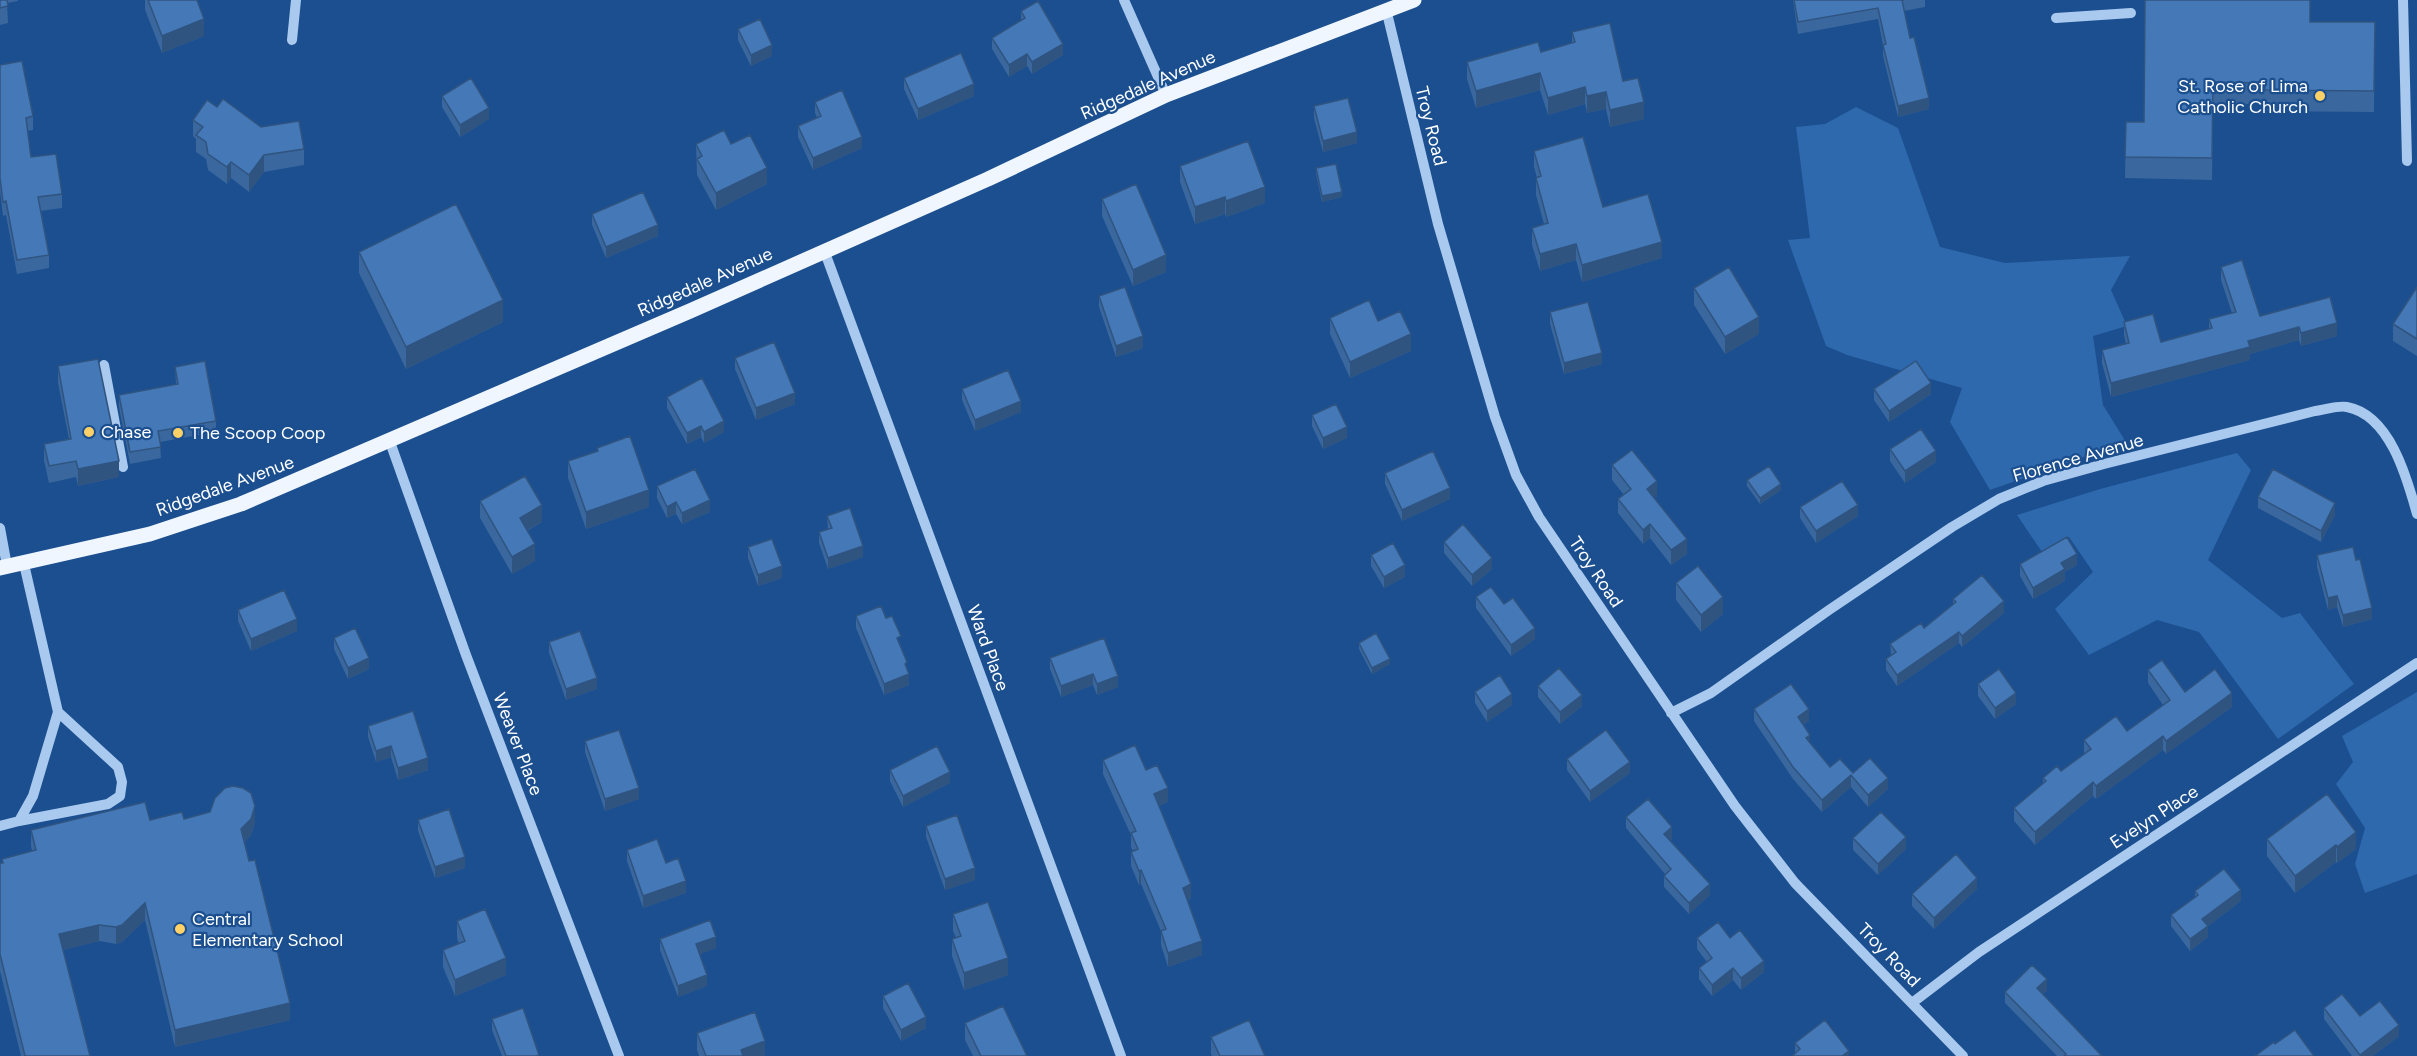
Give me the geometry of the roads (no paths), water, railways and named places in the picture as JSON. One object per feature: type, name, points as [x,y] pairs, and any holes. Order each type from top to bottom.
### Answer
[{"type":"main road","name":"Ridgedale Avenue","points":[[4,567],[150,534],[241,504],[390,442],[988,179],[1166,95],[1414,0]]},
{"type":"street","points":[[292,40],[296,0]]},
{"type":"street","points":[[1124,0],[1166,95]]},
{"type":"street","points":[[2403,0],[2407,161]]},
{"type":"street","name":"Troy Road","points":[[1386,9],[1438,224],[1498,428],[1515,475],[1539,517],[1735,806],[1795,883],[1963,1056]]},
{"type":"street","points":[[2056,18],[2131,13]]},
{"type":"street","name":"Ward Place","points":[[824,250],[1122,1056]]},
{"type":"street","points":[[104,365],[123,467]]},
{"type":"street","name":"Florence Avenue","points":[[1671,713],[1711,693],[1952,527],[1999,499],[2043,481],[2104,464],[2315,411],[2345,406],[2374,420],[2385,431],[2410,489],[2417,514]]},
{"type":"street","name":"Weaver Place","points":[[390,442],[466,655],[619,1056]]},
{"type":"street","points":[[0,528],[4,567]]},
{"type":"street","points":[[19,821],[33,796],[58,712],[24,564]]},
{"type":"street","name":"Evelyn Place","points":[[1912,1003],[1978,952],[2417,663]]},
{"type":"street","points":[[0,826],[108,804],[120,796],[122,783],[118,767],[58,712]]},
{"type":"place","name":"St. Rose of Lima Catholic Church","points":[[2320,96]]},
{"type":"place","name":"Chase","points":[[89,432]]},
{"type":"place","name":"The Scoop Coop","points":[[178,433]]},
{"type":"place","name":"Central Elementary School","points":[[180,929]]}]
